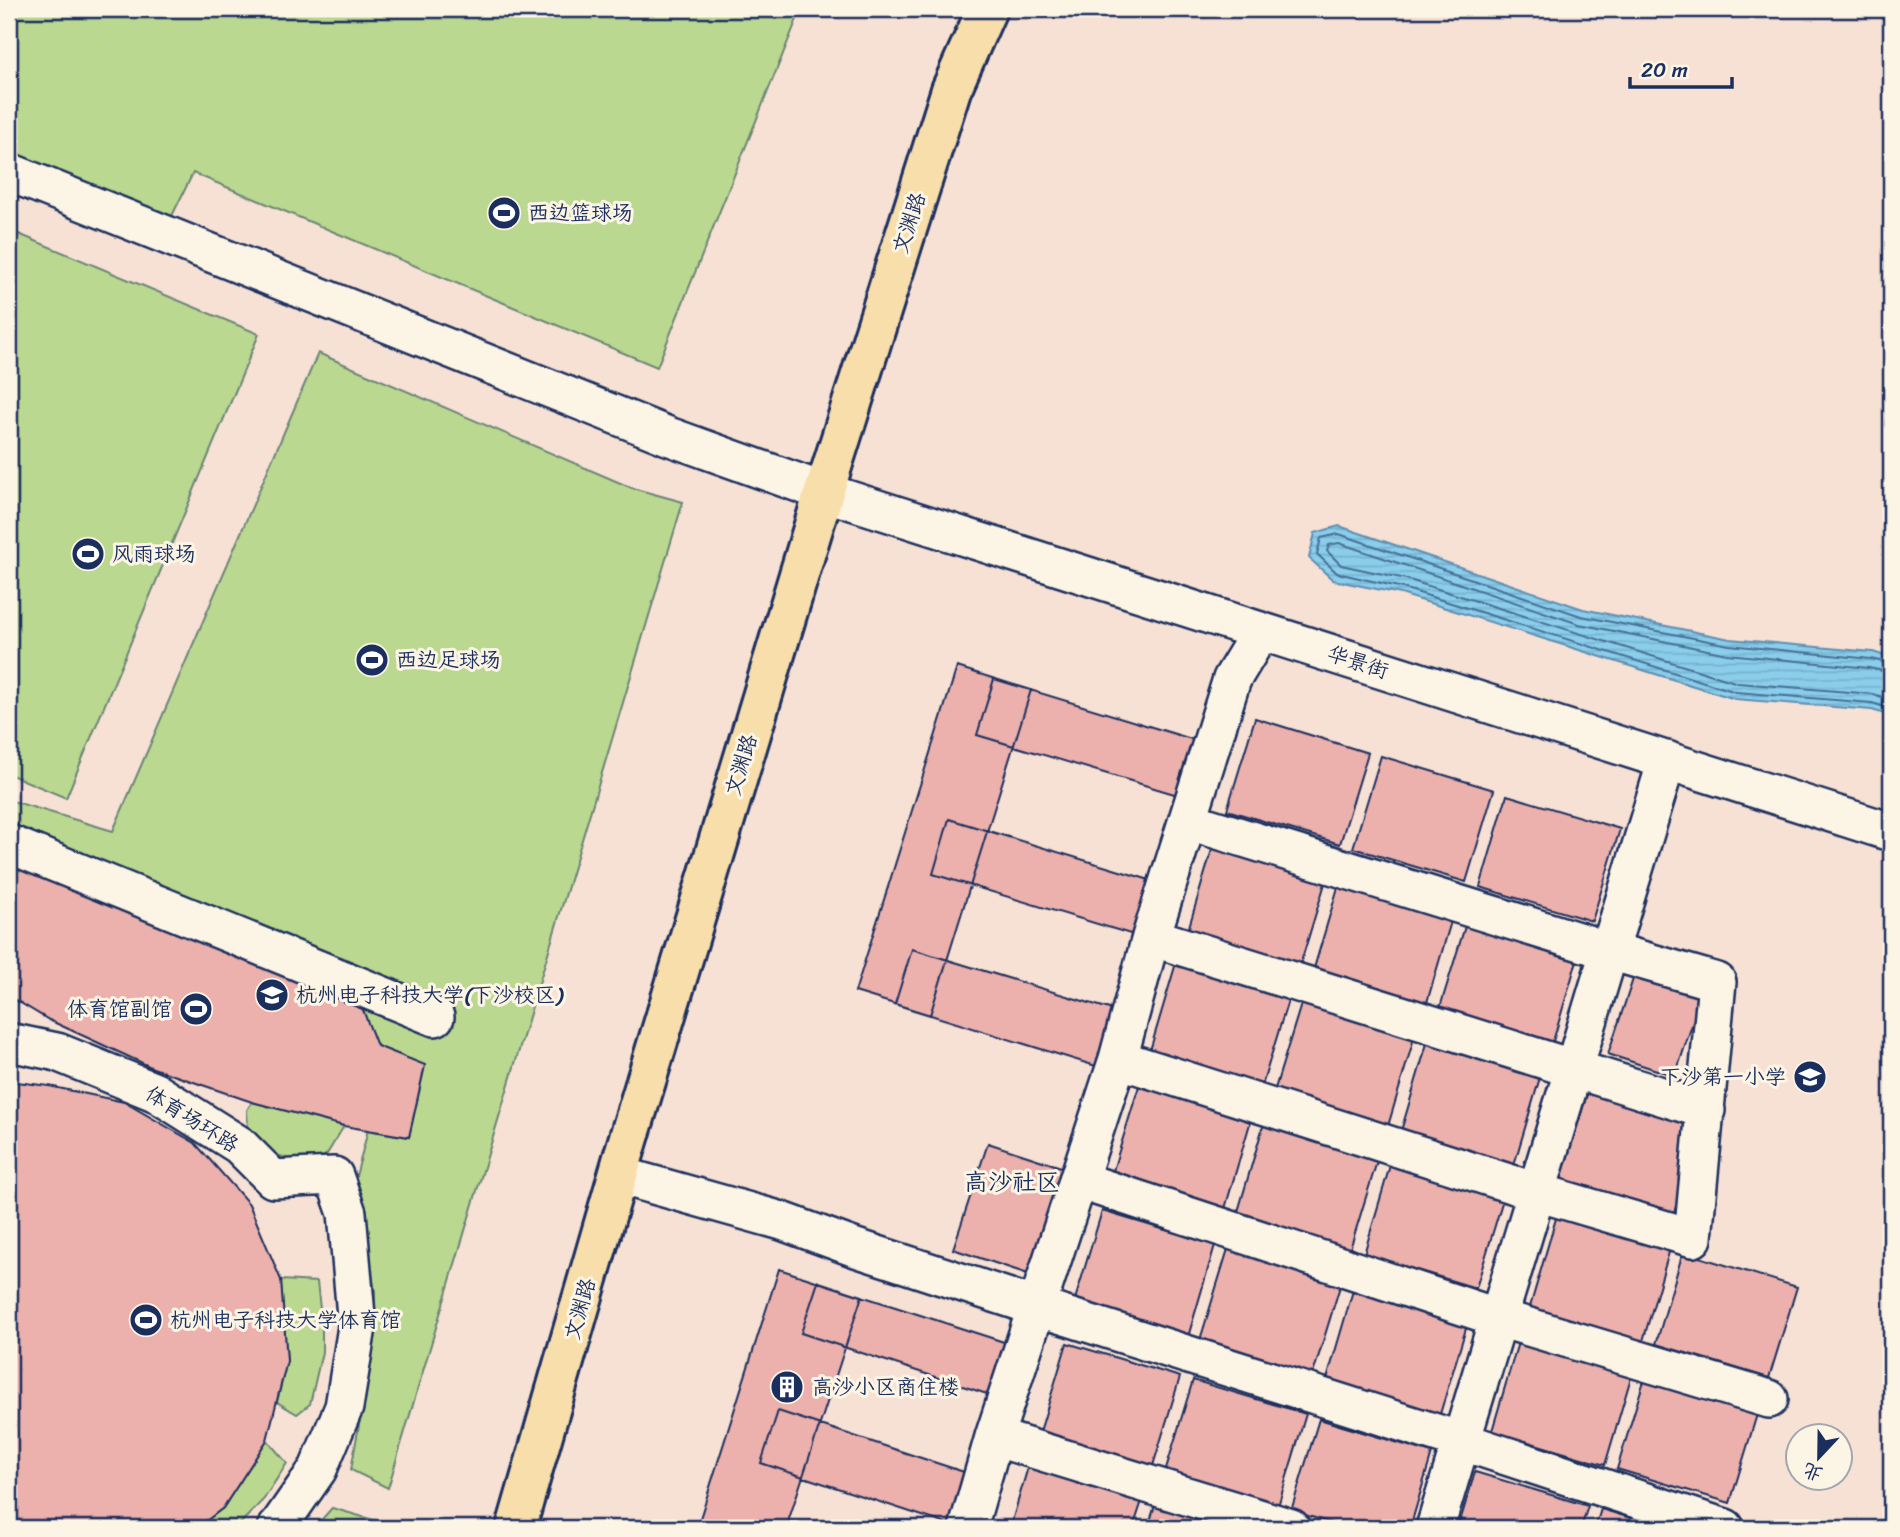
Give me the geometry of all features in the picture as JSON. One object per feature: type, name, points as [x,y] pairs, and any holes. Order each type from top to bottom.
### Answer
[{"type":"main road","name":"文渊路","points":[[516,1528],[618,1175],[824,492],[951,90],[987,9]]},
{"type":"street","name":"华景街","points":[[9,172],[655,430],[824,492],[1891,832]]},
{"type":"street","points":[[968,1528],[994,1437],[1118,1059],[1152,937],[1232,679],[1261,631]]},
{"type":"street","points":[[1435,1528],[1667,760]]},
{"type":"street","points":[[1118,1059],[1537,1192],[1693,1238],[1717,982],[1189,821]]},
{"type":"street","points":[[9,844],[435,1017]]},
{"type":"street","points":[[1152,937],[1706,1110]]},
{"type":"street","name":"体育场环路","points":[[9,1042],[57,1052],[155,1093],[239,1145],[273,1179],[334,1176],[347,1213],[357,1327],[349,1380],[344,1407],[318,1469],[277,1528]]},
{"type":"street","points":[[618,1175],[782,1221],[1037,1307],[1725,1528]]},
{"type":"street","points":[[1079,1180],[1499,1318],[1769,1399]]},
{"type":"street","points":[[994,1437],[1291,1528]]},
{"type":"green space","name":"西边篮球场","points":[[9,9],[801,9],[657,367],[193,173],[170,220],[9,155]]},
{"type":"green space","name":"风雨球场","points":[[9,230],[259,334],[66,798],[9,774]]},
{"type":"green space","name":"西边足球场","points":[[318,353],[632,488],[683,502],[388,1488],[351,1470],[373,1346],[375,1291],[355,1180],[368,1130],[409,1137],[425,1065],[377,1046],[357,997],[9,849],[9,800],[113,831]]},
{"type":"green space","points":[[252,1102],[344,1126],[327,1154],[306,1166],[275,1154],[248,1128],[247,1110]]},
{"type":"green space","points":[[281,1280],[317,1282],[322,1352],[310,1404],[297,1414],[277,1402],[287,1361]]},
{"type":"green space","points":[[267,1440],[287,1463],[264,1499],[236,1528],[197,1528],[223,1508]]},
{"type":"green space","points":[[332,1508],[377,1521],[375,1528],[314,1528]]},
{"type":"water","points":[[1339,526],[1583,609],[1730,639],[1873,652],[1891,658],[1891,716],[1872,710],[1735,699],[1401,594],[1333,580],[1309,558],[1315,533]]},
{"type":"building","points":[[957,667],[1031,690],[930,1015],[855,992]]},
{"type":"building","points":[[994,679],[1198,741],[1181,796],[977,735]]},
{"type":"building","points":[[1255,718],[1368,753],[1340,844],[1227,810]]},
{"type":"building","points":[[1381,756],[1494,790],[1466,882],[1353,848]]},
{"type":"building","points":[[1507,795],[1620,829],[1592,921],[1480,887]]},
{"type":"building","points":[[949,819],[1153,881],[1137,936],[933,874]]},
{"type":"building","points":[[1213,846],[1326,880],[1298,972],[1186,937]]},
{"type":"building","name":"体育馆副馆","points":[[38,859],[358,997],[377,1046],[425,1065],[409,1137],[344,1126],[252,1102],[153,1068],[49,1020],[9,996],[9,869]]},
{"type":"building","points":[[1339,884],[1452,918],[1425,1009],[1312,975]]},
{"type":"building","points":[[1466,923],[1578,957],[1551,1048],[1438,1014]]},
{"type":"building","points":[[912,949],[1116,1011],[1099,1067],[895,1004]]},
{"type":"building","points":[[1176,963],[1289,997],[1261,1089],[1149,1054]]},
{"type":"building","points":[[1634,976],[1701,998],[1675,1076],[1608,1054]]},
{"type":"building","points":[[1302,1001],[1415,1035],[1388,1126],[1274,1092]]},
{"type":"building","points":[[1428,1040],[1541,1074],[1514,1165],[1401,1131]]},
{"type":"building","name":"杭州电子科技大学体育馆","points":[[9,1081],[49,1086],[124,1102],[195,1143],[249,1204],[281,1280],[287,1361],[267,1440],[223,1508],[197,1528],[9,1528]]},
{"type":"building","points":[[1139,1086],[1251,1120],[1224,1212],[1111,1177]]},
{"type":"building","points":[[1588,1091],[1701,1125],[1673,1216],[1560,1182]]},
{"type":"building","points":[[1264,1123],[1378,1158],[1350,1249],[1237,1215]]},
{"type":"building","points":[[988,1143],[1067,1169],[1031,1275],[953,1249]]},
{"type":"building","points":[[1391,1162],[1504,1196],[1476,1288],[1364,1254]]},
{"type":"building","points":[[1102,1211],[1215,1245],[1188,1337],[1074,1303]]},
{"type":"building","points":[[1557,1215],[1670,1249],[1643,1341],[1530,1307]]},
{"type":"building","points":[[1228,1249],[1341,1283],[1313,1374],[1200,1340]]},
{"type":"building","points":[[1683,1252],[1797,1287],[1769,1378],[1656,1344]]},
{"type":"building","name":"高沙小区商住楼","points":[[779,1269],[862,1296],[786,1528],[697,1528]]},
{"type":"building","points":[[818,1282],[1010,1344],[993,1396],[801,1333]]},
{"type":"building","points":[[1354,1287],[1468,1322],[1440,1414],[1327,1379]]},
{"type":"building","points":[[1519,1339],[1632,1374],[1605,1465],[1492,1431]]},
{"type":"building","points":[[1067,1343],[1180,1377],[1152,1469],[1039,1435]]},
{"type":"building","points":[[1645,1377],[1758,1411],[1730,1503],[1617,1469]]},
{"type":"building","points":[[1193,1380],[1306,1414],[1278,1506],[1165,1472]]},
{"type":"building","points":[[778,1411],[970,1474],[953,1526],[761,1463]]},
{"type":"building","points":[[1319,1419],[1432,1453],[1410,1528],[1349,1528],[1291,1511]]},
{"type":"building","points":[[1028,1467],[1142,1501],[1133,1528],[1010,1528]]},
{"type":"building","points":[[1475,1472],[1588,1506],[1581,1528],[1458,1528]]},
{"type":"building","points":[[1155,1505],[1232,1528],[1148,1528]]},
{"type":"building","points":[[1601,1509],[1664,1528],[1595,1528]]},
{"type":"place","name":"西边篮球场","points":[[504,213]]},
{"type":"place","name":"风雨球场","points":[[88,554]]},
{"type":"place","name":"西边足球场","points":[[372,660]]},
{"type":"place","name":"杭州电子科技大学(下沙校区)","points":[[272,995]]},
{"type":"place","name":"体育馆副馆","points":[[196,1009]]},
{"type":"place","name":"下沙第一小学","points":[[1810,1077]]},
{"type":"place","name":"杭州电子科技大学体育馆","points":[[146,1320]]},
{"type":"place","name":"高沙小区商住楼","points":[[787,1387]]},
{"type":"district","name":"高沙社区","points":[[1012,1182]]}]
